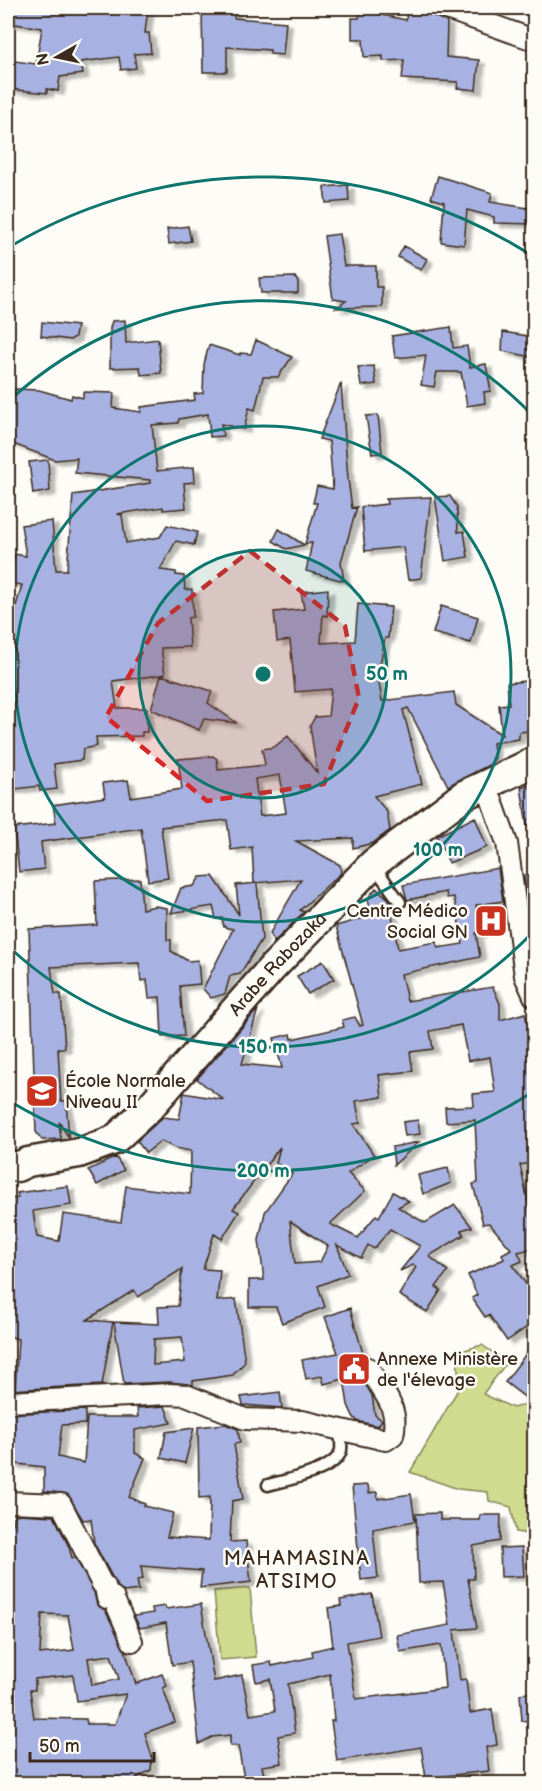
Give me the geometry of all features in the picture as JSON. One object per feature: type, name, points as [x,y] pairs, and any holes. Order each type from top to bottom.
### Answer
[{"type":"street","points":[[444,8],[534,40]]},
{"type":"street","name":"Arabe Rabozaka","points":[[14,1168],[79,1153],[114,1140],[149,1108],[272,968],[373,864],[464,795],[534,762]]},
{"type":"street","points":[[486,784],[507,843],[525,976],[534,996]]},
{"type":"street","points":[[8,1402],[186,1395],[244,1419],[302,1421],[386,1440],[393,1435],[396,1422],[392,1406],[368,1368]]},
{"type":"street","points":[[8,1502],[62,1504],[105,1586],[107,1598],[114,1597],[132,1641]]},
{"type":"lane","points":[[373,864],[400,902]]},
{"type":"lane","points":[[268,1485],[314,1472],[335,1461],[341,1450],[340,1431]]},
{"type":"highlighted area","points":[[250,551],[345,626],[359,698],[324,784],[207,801],[106,717],[158,623]]},
{"type":"shaded area","name":"Centre Médico Social GN","points":[[497,908],[501,931],[486,934],[481,911]]},
{"type":"green space","points":[[482,1345],[507,1362],[483,1394],[513,1408],[530,1403],[534,1407],[534,1535],[516,1532],[511,1507],[489,1501],[488,1492],[458,1489],[410,1472],[459,1388],[457,1352]]},
{"type":"green space","points":[[250,1588],[256,1657],[220,1660],[214,1591]]},
{"type":"building","points":[[8,8],[148,8],[145,33],[149,33],[151,53],[134,54],[136,68],[121,70],[119,57],[81,62],[83,74],[60,77],[58,91],[47,89],[47,93],[8,89],[8,60],[36,64],[42,28],[8,23]]},
{"type":"building","points":[[202,8],[235,8],[234,18],[286,22],[283,55],[270,54],[270,50],[227,47],[227,72],[203,72]]},
{"type":"building","points":[[361,8],[379,8],[378,14],[406,20],[407,8],[431,8],[431,15],[447,22],[446,57],[479,60],[476,90],[457,88],[458,82],[402,79],[404,60],[383,61],[383,56],[364,57],[363,39],[352,39],[352,18],[359,18]]},
{"type":"building","points":[[438,176],[492,193],[490,202],[534,209],[534,224],[494,223],[494,217],[467,210],[464,245],[441,242],[444,202],[431,198]]},
{"type":"building","points":[[348,185],[349,201],[326,203],[324,187]]},
{"type":"building","points":[[188,226],[191,241],[169,244],[167,229]]},
{"type":"building","points":[[339,234],[344,266],[376,266],[376,287],[382,287],[382,307],[336,308],[346,301],[333,299],[324,236]]},
{"type":"building","points":[[404,246],[427,259],[421,270],[398,257]]},
{"type":"building","points":[[295,277],[298,282],[298,293],[261,293],[259,278]]},
{"type":"building","points":[[125,320],[126,343],[158,339],[161,373],[141,375],[140,367],[110,368],[112,321]]},
{"type":"building","points":[[42,322],[77,326],[75,337],[70,340],[41,336]]},
{"type":"building","points":[[451,327],[453,348],[467,346],[470,367],[486,364],[491,391],[484,392],[485,403],[467,406],[461,372],[437,372],[434,387],[421,385],[426,355],[395,358],[392,336]]},
{"type":"building","points":[[503,332],[534,337],[532,357],[502,351]]},
{"type":"building","points":[[256,340],[292,357],[278,377],[263,377],[255,410],[249,408],[244,429],[221,424],[223,436],[210,437],[208,414],[179,419],[178,423],[152,425],[157,471],[194,467],[195,482],[184,483],[186,508],[163,510],[163,507],[117,514],[122,515],[126,543],[160,537],[167,525],[197,532],[194,545],[176,541],[160,570],[176,572],[176,575],[184,576],[185,590],[192,589],[193,617],[188,618],[190,647],[161,648],[165,674],[113,681],[117,708],[147,708],[147,732],[142,732],[142,736],[96,737],[97,746],[83,749],[82,760],[54,764],[57,789],[40,791],[39,786],[8,790],[8,619],[12,620],[22,585],[10,583],[15,554],[26,556],[21,525],[52,521],[56,570],[67,570],[73,495],[150,483],[150,480],[75,473],[77,458],[55,460],[8,442],[8,407],[15,389],[39,390],[71,399],[72,395],[83,398],[83,392],[114,393],[113,408],[141,412],[141,407],[195,400],[194,394],[203,393],[204,364],[209,345],[240,355],[240,353],[251,354]]},
{"type":"building","points":[[374,366],[376,384],[361,386],[358,367]]},
{"type":"building","points":[[341,383],[348,479],[352,508],[357,507],[341,562],[344,581],[306,571],[312,543],[305,544],[317,503],[313,503],[317,486],[333,489],[329,441],[319,439]]},
{"type":"building","points":[[378,415],[382,453],[372,454],[366,416]]},
{"type":"building","points":[[48,460],[50,491],[33,494],[29,462]]},
{"type":"building","points":[[450,496],[457,507],[458,532],[464,531],[468,557],[445,561],[435,497]]},
{"type":"building","points":[[431,497],[421,578],[408,580],[403,547],[365,551],[361,507],[387,504],[386,499]]},
{"type":"building","points":[[279,529],[304,545],[286,549],[273,541]]},
{"type":"building","points":[[328,589],[327,616],[323,615],[321,643],[355,641],[358,604],[391,607],[388,638],[385,638],[378,676],[382,701],[454,692],[456,705],[502,735],[499,705],[509,704],[507,683],[534,680],[534,727],[529,726],[529,731],[519,732],[519,739],[493,743],[495,758],[489,765],[448,786],[408,708],[403,710],[422,784],[374,796],[387,812],[390,830],[373,843],[353,848],[353,838],[296,841],[340,865],[341,873],[300,910],[304,912],[274,942],[270,933],[301,879],[254,883],[252,847],[231,850],[227,820],[161,827],[168,878],[148,881],[141,828],[41,842],[44,869],[19,872],[14,828],[56,823],[53,805],[105,797],[103,783],[128,780],[131,797],[182,789],[178,759],[213,756],[217,759],[218,770],[265,765],[262,749],[274,747],[288,736],[317,773],[310,726],[315,717],[328,716],[331,689],[295,692],[290,640],[277,642],[274,612],[304,609],[301,592]],"holes":[[[280,775],[286,813],[260,816],[255,779]]]},
{"type":"building","points":[[441,606],[478,617],[471,643],[433,633]]},
{"type":"building","points":[[161,675],[212,691],[208,703],[237,723],[204,719],[199,730],[151,709]]},
{"type":"building","points":[[534,783],[534,826],[527,826],[521,787]]},
{"type":"building","points":[[475,817],[487,847],[449,863],[437,836]]},
{"type":"building","points":[[498,868],[503,901],[476,905],[482,932],[476,933],[480,957],[401,974],[407,1001],[493,987],[500,1004],[500,1020],[525,1013],[531,1038],[534,1037],[534,1162],[520,1165],[534,1229],[534,1248],[518,1252],[522,1261],[513,1265],[534,1296],[534,1322],[507,1341],[489,1315],[485,1317],[472,1298],[477,1295],[468,1275],[504,1259],[502,1254],[511,1249],[489,1223],[483,1224],[473,1184],[478,1183],[475,1120],[446,1122],[445,1107],[474,1106],[473,1094],[495,1092],[490,1057],[468,1061],[461,1025],[430,1031],[433,1049],[410,1052],[413,1071],[379,1075],[382,1097],[356,1101],[360,1123],[353,1124],[374,1155],[348,1173],[365,1191],[330,1224],[358,1238],[376,1215],[379,1217],[393,1192],[409,1201],[398,1207],[425,1223],[455,1205],[472,1227],[461,1230],[464,1235],[429,1256],[448,1271],[436,1287],[441,1290],[427,1312],[399,1295],[416,1267],[413,1265],[400,1271],[420,1246],[390,1229],[374,1249],[368,1245],[361,1258],[337,1245],[348,1274],[318,1286],[325,1307],[282,1323],[276,1307],[249,1307],[249,1280],[264,1280],[259,1240],[265,1212],[292,1174],[276,1163],[280,1147],[233,1209],[239,1212],[222,1239],[214,1234],[203,1269],[220,1270],[217,1301],[236,1299],[245,1362],[233,1375],[193,1381],[193,1385],[170,1382],[124,1384],[114,1322],[159,1324],[158,1307],[178,1306],[182,1269],[138,1297],[134,1290],[87,1320],[113,1322],[102,1385],[15,1390],[18,1339],[8,1336],[8,1303],[11,1303],[10,1275],[8,1275],[8,1199],[18,1198],[17,1193],[68,1186],[71,1205],[33,1211],[37,1237],[59,1241],[63,1214],[121,1222],[126,1186],[190,1194],[191,1151],[175,1148],[161,1141],[146,1153],[137,1141],[163,1117],[179,1119],[184,1093],[224,1100],[197,1079],[258,1009],[242,1064],[282,1068],[274,1038],[291,1034],[292,1039],[344,1027],[342,1020],[355,1017],[360,1026],[363,1025],[336,926],[371,916],[368,898],[376,888],[389,899],[398,949],[436,942],[438,948],[463,944],[454,897],[447,898],[446,892],[407,900],[403,885]],"holes":[[[290,1221],[328,1246],[320,1262],[295,1264]],[[182,1337],[185,1362],[153,1365],[154,1339]]]},
{"type":"building","points":[[534,874],[534,946],[533,946],[524,876]]},
{"type":"building","points":[[213,876],[239,915],[236,885],[257,883],[262,939],[240,974],[230,976],[225,994],[211,998],[203,989],[233,929],[224,927],[222,918],[216,919],[213,906],[171,913],[181,888],[194,886],[200,877]]},
{"type":"building","points":[[140,879],[142,909],[155,906],[167,908],[167,940],[171,940],[171,951],[188,961],[198,960],[200,984],[180,986],[184,1036],[162,1037],[160,997],[149,998],[147,980],[141,981],[139,963],[51,967],[55,994],[61,994],[65,1048],[58,1048],[61,1101],[66,1101],[69,1138],[59,1122],[61,1139],[42,1140],[36,1132],[29,929],[97,925],[95,881]]},
{"type":"building","points":[[323,961],[334,979],[308,994],[297,976]]},
{"type":"building","points":[[418,1120],[420,1134],[405,1136],[403,1122]]},
{"type":"building","points":[[419,1142],[394,1165],[392,1147]]},
{"type":"building","points":[[116,1157],[124,1170],[97,1185],[88,1170]]},
{"type":"building","points":[[448,1168],[451,1183],[423,1194],[418,1175]]},
{"type":"building","points":[[350,1308],[364,1357],[358,1362],[356,1369],[372,1395],[375,1415],[382,1420],[378,1426],[357,1421],[353,1416],[348,1405],[344,1379],[324,1384],[322,1376],[306,1379],[302,1360],[338,1353],[325,1317]]},
{"type":"building","points":[[534,1343],[534,1404],[505,1382]]},
{"type":"building","points":[[280,1392],[282,1408],[243,1405],[241,1397]]},
{"type":"building","points":[[165,1406],[171,1423],[135,1430],[135,1453],[145,1458],[129,1497],[145,1504],[144,1506],[173,1513],[167,1537],[209,1540],[210,1497],[199,1498],[198,1427],[225,1424],[238,1429],[240,1443],[234,1444],[243,1499],[232,1501],[230,1542],[246,1541],[251,1582],[200,1588],[202,1571],[141,1566],[143,1579],[137,1580],[139,1590],[124,1592],[117,1586],[94,1543],[91,1519],[83,1520],[67,1494],[44,1491],[44,1467],[8,1463],[8,1414],[85,1410],[85,1424],[62,1425],[58,1457],[84,1463],[87,1417],[138,1417],[137,1408]]},
{"type":"building","points":[[194,1428],[185,1463],[161,1458],[166,1432]]},
{"type":"building","points":[[368,1485],[369,1493],[377,1492],[378,1499],[411,1494],[415,1521],[373,1529],[378,1578],[361,1580],[352,1486]]},
{"type":"building","points":[[440,1513],[440,1520],[480,1520],[480,1515],[501,1515],[500,1541],[473,1546],[474,1579],[468,1579],[477,1628],[454,1630],[460,1680],[466,1679],[470,1713],[492,1709],[497,1745],[486,1747],[489,1771],[426,1778],[421,1747],[337,1761],[331,1721],[334,1721],[330,1674],[288,1684],[295,1733],[278,1736],[282,1763],[262,1766],[266,1784],[245,1784],[238,1746],[230,1746],[230,1735],[212,1737],[199,1744],[190,1662],[172,1665],[166,1623],[140,1628],[134,1616],[153,1613],[152,1608],[165,1606],[166,1609],[201,1604],[214,1681],[242,1675],[250,1715],[275,1711],[270,1679],[256,1682],[253,1665],[271,1662],[272,1666],[313,1657],[312,1651],[333,1646],[328,1608],[341,1606],[340,1600],[372,1594],[379,1636],[347,1642],[356,1699],[445,1688],[441,1645],[400,1652],[397,1635],[450,1625],[443,1582],[419,1583],[416,1514]]},
{"type":"building","points":[[18,1514],[54,1516],[72,1558],[75,1557],[94,1592],[97,1605],[105,1610],[125,1650],[136,1684],[162,1674],[167,1686],[163,1688],[175,1722],[145,1733],[152,1757],[151,1770],[126,1784],[8,1784],[8,1669],[11,1612],[8,1612],[8,1524],[13,1524],[14,1517]],"holes":[[[42,1614],[68,1615],[74,1650],[40,1654]],[[111,1655],[119,1679],[92,1685],[88,1658]],[[73,1675],[77,1701],[126,1694],[115,1724],[87,1724],[86,1719],[34,1718],[30,1690],[35,1690],[35,1679]]]},
{"type":"building","points":[[522,1547],[524,1576],[501,1577],[500,1548]]},
{"type":"building","points":[[534,1692],[534,1720],[522,1721],[520,1694]]},
{"type":"place","name":"Centre Médico Social GN","points":[[491,921]]},
{"type":"place","name":"École Normale Niveau II","points":[[42,1091]]},
{"type":"place","name":"Annexe Ministère de l'élevage","points":[[354,1369]]},
{"type":"district","name":"MAHAMASINA ATSIMO","points":[[297,1570]]}]
